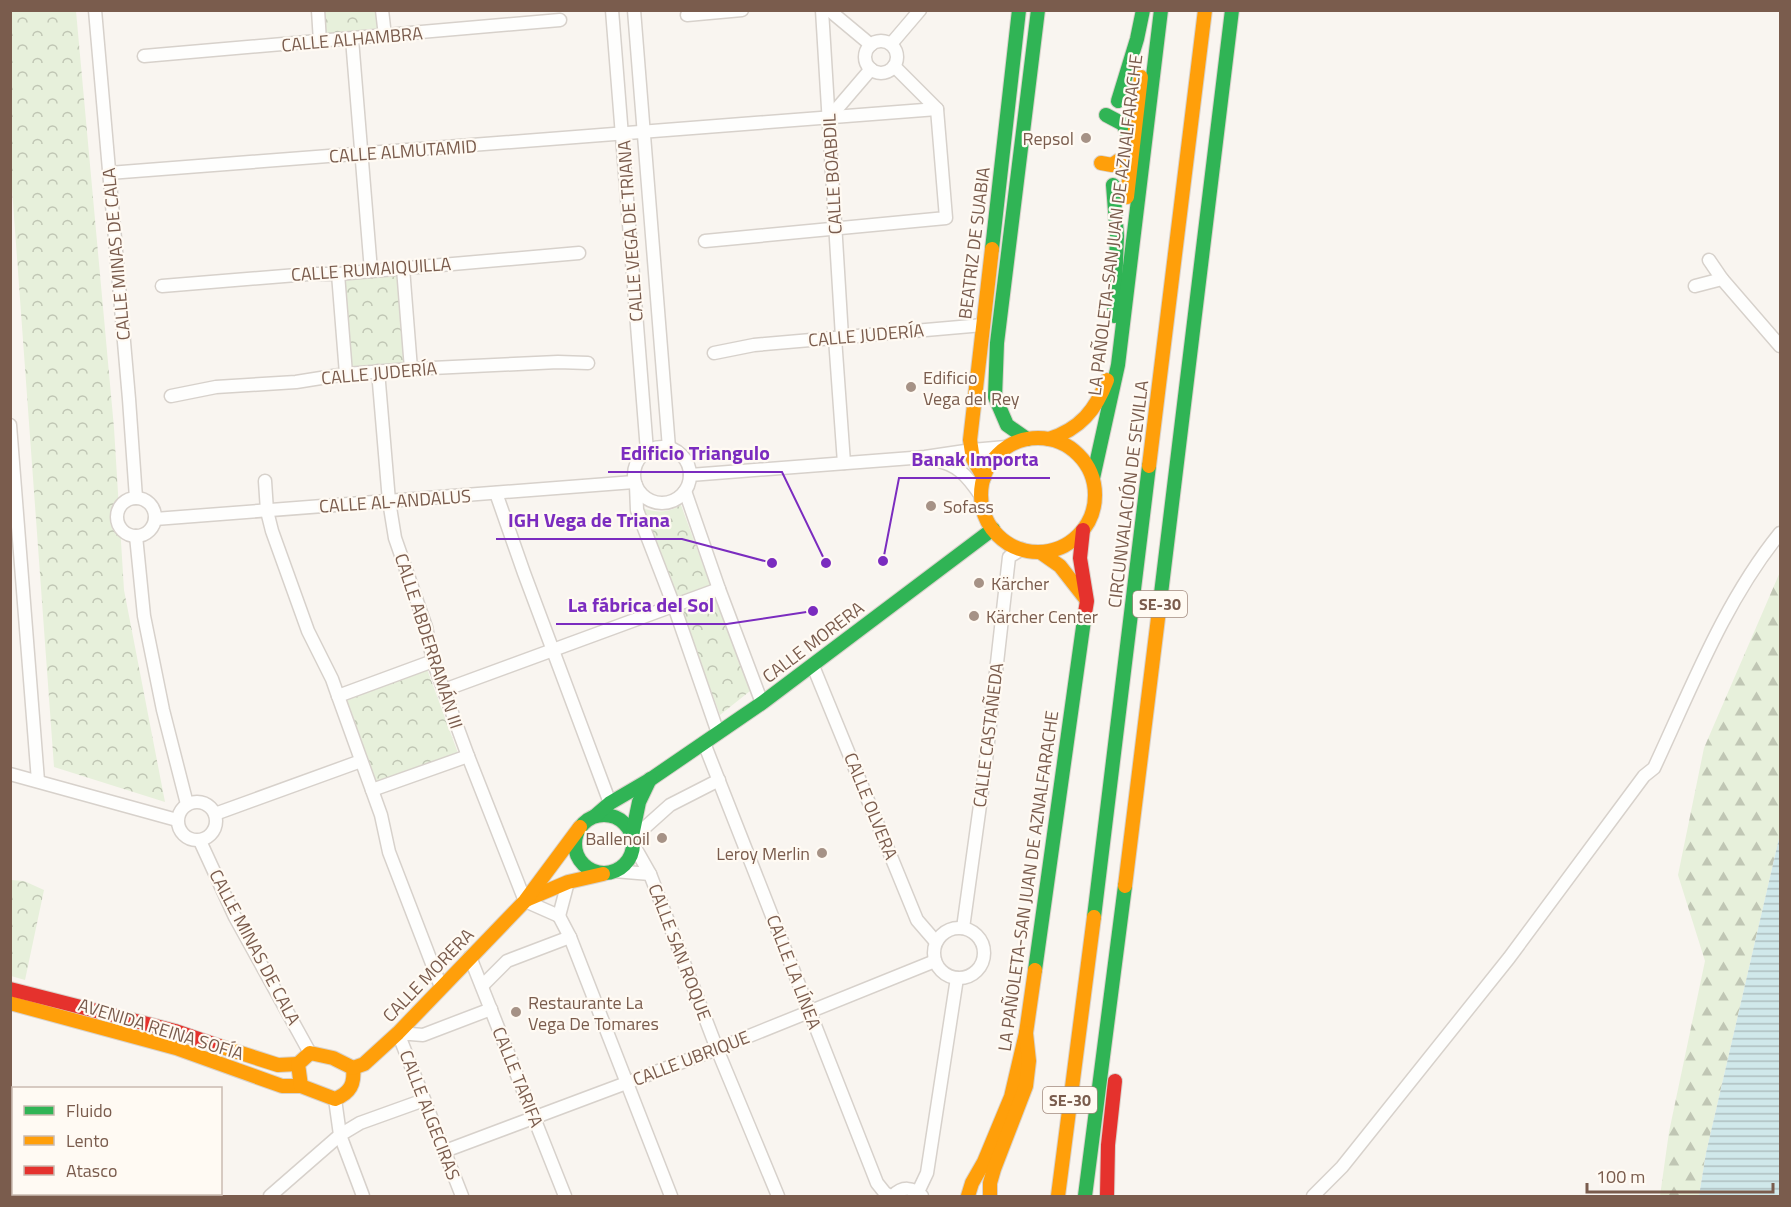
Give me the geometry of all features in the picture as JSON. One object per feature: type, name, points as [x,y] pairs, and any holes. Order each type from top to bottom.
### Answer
[{"type":"main road","name":"BEATRIZ DE SUABIA","points":[[984,478],[974,459],[970,440],[1019,10]]},
{"type":"main road","name":"BEATRIZ DE SUABIA","points":[[1028,439],[1007,424],[995,397],[997,343],[1038,10]]},
{"type":"main road","points":[[1118,101],[1137,39],[1143,10]]},
{"type":"main road","name":"LA PAÑOLETA-SAN JUAN DE AZNALFARACHE","points":[[1049,439],[1067,434],[1094,411],[1111,369],[1132,143],[1151,10]]},
{"type":"main road","name":"LA PAÑOLETA-SAN JUAN DE AZNALFARACHE","points":[[1093,478],[1118,366],[1161,10]]},
{"type":"main road","name":"CIRCUNVALACIÓN DE SEVILLA","points":[[1058,1197],[1205,10]]},
{"type":"main road","name":"SE-30","points":[[1085,1197],[1113,986],[1232,10]]},
{"type":"main road","points":[[1101,163],[1112,165],[1125,156],[1139,131],[1151,50],[1158,27]]},
{"type":"main road","points":[[1106,115],[1119,119],[1129,128],[1135,163],[1133,192],[1135,217]]},
{"type":"main road","points":[[1113,185],[1117,236],[1114,336]]},
{"type":"main road","points":[[1040,552],[1060,547],[1077,537],[1083,530],[1093,511],[1095,500],[1093,478],[1077,452],[1068,446],[1049,439],[1028,439],[1006,447],[993,460],[984,478],[981,496],[984,513],[993,529],[1006,542],[1052,557],[1068,572],[1087,601]]},
{"type":"main road","name":"CALLE MORERA","points":[[595,816],[610,803],[762,703],[993,529]]},
{"type":"main road","name":"LA PAÑOLETA-SAN JUAN DE AZNALFARACHE","points":[[968,1197],[972,1183],[984,1162],[1011,1098],[1026,1034],[1087,601],[1080,558],[1083,530]]},
{"type":"main road","points":[[632,840],[624,823],[618,819],[610,816],[595,816],[580,828],[575,842],[578,857],[588,869],[603,873],[612,872],[626,863],[629,858],[639,802],[651,778]]},
{"type":"main road","name":"CALLE MORERA","points":[[353,1068],[364,1064],[398,1033],[525,901],[580,828]]},
{"type":"main road","name":"CALLE MORERA","points":[[525,901],[568,882],[612,872]]},
{"type":"main road","points":[[1113,986],[1120,1034]]},
{"type":"main road","name":"AVENIDA REINA SOFÍA","points":[[10,989],[175,1031],[278,1065],[298,1064]]},
{"type":"main road","name":"AVENIDA REINA SOFÍA","points":[[10,1003],[176,1048],[282,1086],[301,1086]]},
{"type":"main road","points":[[1044,1197],[1061,1077],[1082,1012]]},
{"type":"main road","points":[[990,1197],[990,1183],[994,1169],[1026,1086],[1029,1061],[1026,1034]]},
{"type":"main road","points":[[310,1053],[323,1053],[353,1068],[354,1085],[348,1093],[335,1099],[301,1086],[298,1064],[310,1053]]},
{"type":"main road","points":[[1107,1197],[1108,1145],[1117,1066]]},
{"type":"main road","name":"LA PAÑOLETA-SAN JUAN DE AZNALFARACHE","points":[[977,1197],[984,1162]]},
{"type":"street","name":"CALLE MINAS DE CALA","points":[[95,10],[136,498]]},
{"type":"street","points":[[318,10],[321,42]]},
{"type":"street","points":[[382,10],[385,36]]},
{"type":"street","name":"CALLE VEGA DE TRIANA","points":[[612,10],[647,451]]},
{"type":"street","name":"CALLE VEGA DE TRIANA","points":[[634,10],[669,448]]},
{"type":"street","points":[[687,15],[742,10]]},
{"type":"street","name":"CALLE BOABDIL","points":[[822,10],[835,228],[844,463]]},
{"type":"street","points":[[830,10],[871,45]]},
{"type":"street","points":[[891,44],[920,10]]},
{"type":"street","name":"CALLE ALHAMBRA","points":[[144,56],[560,20]]},
{"type":"street","points":[[352,39],[371,271]]},
{"type":"street","points":[[880,41],[891,44],[897,57],[894,66],[885,72],[871,69],[867,65],[866,55],[871,45],[880,41]]},
{"type":"street","points":[[705,241],[946,218],[937,109],[894,66]]},
{"type":"street","points":[[829,118],[871,69]]},
{"type":"street","name":"CALLE ALMUTAMID","points":[[109,174],[937,109]]},
{"type":"street","name":"CALLE RUMAIQUILLA","points":[[162,286],[309,274],[338,274],[579,252]]},
{"type":"street","points":[[1709,260],[1722,279],[1780,346]]},
{"type":"street","points":[[403,268],[411,369]]},
{"type":"street","points":[[338,274],[346,374]]},
{"type":"street","points":[[1695,286],[1722,279]]},
{"type":"street","name":"CALLE JUDERÍA","points":[[714,352],[754,345],[983,325]]},
{"type":"street","name":"CALLE JUDERÍA","points":[[171,396],[216,387],[296,382],[378,371],[558,362],[588,363]]},
{"type":"street","name":"CALLE ABDERRAMÁN III","points":[[378,371],[394,538],[426,627],[433,661],[525,901]]},
{"type":"street","points":[[10,425],[38,781]]},
{"type":"street","points":[[635,484],[641,495],[656,502],[672,501],[685,491],[690,475],[684,458],[669,448],[661,447],[647,451],[636,464],[633,473],[637,510],[674,606],[718,733]]},
{"type":"street","points":[[690,475],[925,457],[1006,447]]},
{"type":"street","points":[[925,457],[946,462],[967,475],[981,496]]},
{"type":"street","points":[[265,481],[267,511],[272,531],[304,617],[338,696],[381,815],[389,852],[441,987]]},
{"type":"street","name":"CALLE AL-ANDALUS","points":[[155,519],[635,484]]},
{"type":"street","points":[[685,491],[762,703]]},
{"type":"street","points":[[496,493],[610,803]]},
{"type":"street","points":[[136,498],[150,504],[155,519],[150,529],[136,536],[124,533],[116,517],[124,501],[136,498]]},
{"type":"street","points":[[1313,1197],[1342,1167],[1509,958],[1644,776],[1654,768],[1719,630],[1765,553],[1780,533]]},
{"type":"street","points":[[136,536],[144,616],[163,710],[188,804]]},
{"type":"street","name":"CALLE CASTAÑEDA","points":[[963,928],[985,769],[1009,558],[1022,549]]},
{"type":"street","points":[[444,690],[719,589]]},
{"type":"street","points":[[338,696],[433,661]]},
{"type":"street","name":"CALLE OLVERA","points":[[813,666],[917,920],[936,942]]},
{"type":"street","name":"CALLE LA LÍNEA","points":[[704,743],[877,1183],[885,1193],[892,1197]]},
{"type":"street","points":[[372,790],[468,756]]},
{"type":"street","points":[[215,814],[361,761]]},
{"type":"street","points":[[10,774],[177,820]]},
{"type":"street","points":[[632,840],[670,805],[719,780]]},
{"type":"street","points":[[200,802],[206,804],[215,814],[217,819],[214,831],[211,836],[200,841],[187,838],[178,827],[177,820],[182,808],[188,804],[200,802]]},
{"type":"street","name":"CALLE SAN ROQUE","points":[[632,840],[650,874],[717,1049],[778,1197]]},
{"type":"street","name":"CALLE MINAS DE CALA","points":[[200,841],[235,917],[310,1053]]},
{"type":"street","name":"CALLE SAN ROQUE","points":[[612,872],[650,874]]},
{"type":"street","points":[[559,916],[568,882]]},
{"type":"street","points":[[525,901],[559,916],[570,937],[671,1197]]},
{"type":"street","points":[[963,928],[977,935],[985,948],[985,957],[978,971],[957,978],[944,973],[935,962],[934,948],[936,942],[947,931],[963,928]]},
{"type":"street","points":[[482,986],[507,961],[570,937]]},
{"type":"street","name":"CALLE TARIFA","points":[[470,957],[565,1197]]},
{"type":"street","name":"CALLE UBRIQUE","points":[[445,1151],[717,1049],[935,962]]},
{"type":"street","points":[[892,1197],[901,1190],[907,1189],[920,1194],[927,1173],[957,978]]},
{"type":"street","points":[[398,1033],[423,1035],[491,1009]]},
{"type":"street","name":"CALLE ALGECIRAS","points":[[398,1033],[462,1197]]},
{"type":"street","points":[[335,1099],[340,1135],[363,1197]]},
{"type":"street","points":[[276,1195],[340,1135],[360,1123],[424,1100]]},
{"type":"green space","points":[[10,11],[76,11],[114,428],[124,590],[165,802],[54,767],[11,175]]},
{"type":"green space","points":[[322,11],[378,11],[380,33],[325,38]]},
{"type":"green space","points":[[398,272],[406,365],[350,370],[342,277]]},
{"type":"green space","points":[[681,505],[711,587],[678,598],[642,508],[662,511],[672,510]]},
{"type":"green space","points":[[1780,572],[1780,834],[1706,1153],[1699,1196],[1660,1196],[1669,1132],[1705,961],[1678,875],[1704,748]]},
{"type":"green space","points":[[715,597],[750,691],[720,715],[681,610]]},
{"type":"green space","points":[[427,669],[458,753],[376,782],[346,698]]},
{"type":"green space","points":[[11,880],[24,881],[44,890],[25,980],[11,976]]},
{"type":"water","points":[[1780,834],[1780,1196],[1699,1196],[1706,1153]]},
{"type":"traffic: fast","points":[[992,249],[1019,10]]},
{"type":"traffic: fast","points":[[1027,439],[1007,425],[995,397],[997,343],[1038,10]]},
{"type":"traffic: fast","points":[[1118,101],[1137,39],[1143,10]]},
{"type":"traffic: fast","points":[[1093,478],[1118,365],[1161,10]]},
{"type":"traffic: fast","points":[[1160,602],[1232,10]]},
{"type":"traffic: fast","points":[[1106,115],[1123,124],[1131,142]]},
{"type":"traffic: fast","points":[[1113,185],[1117,236],[1114,316]]},
{"type":"traffic: fast","points":[[1094,917],[1149,466]]},
{"type":"traffic: fast","points":[[595,816],[610,803],[651,779],[762,703],[993,529]]},
{"type":"traffic: fast","points":[[1035,970],[1085,613]]},
{"type":"traffic: fast","points":[[632,836],[639,802],[650,779]]},
{"type":"traffic: fast","points":[[604,815],[615,817],[628,828],[633,844],[631,855],[620,868],[604,873],[593,871],[580,860],[575,844],[577,833],[588,820],[604,815]]},
{"type":"traffic: fast","points":[[1085,1196],[1125,886]]},
{"type":"traffic: slow","points":[[1149,466],[1205,10]]},
{"type":"traffic: slow","points":[[1127,197],[1141,77]]},
{"type":"traffic: slow","points":[[1101,163],[1112,165],[1125,156],[1131,143]]},
{"type":"traffic: slow","points":[[984,478],[973,459],[970,440],[992,249]]},
{"type":"traffic: slow","points":[[1049,439],[1070,430],[1086,417],[1098,400],[1107,380]]},
{"type":"traffic: slow","points":[[1038,438],[1060,442],[1078,455],[1091,473],[1095,495],[1091,517],[1078,535],[1060,548],[1038,552],[1016,548],[998,535],[985,517],[981,495],[985,473],[998,455],[1016,442],[1038,438]]},
{"type":"traffic: slow","points":[[1040,552],[1060,566],[1085,598]]},
{"type":"traffic: slow","points":[[1125,886],[1160,602]]},
{"type":"traffic: slow","points":[[353,1068],[364,1064],[398,1033],[525,901],[580,827]]},
{"type":"traffic: slow","points":[[528,899],[568,882],[603,874]]},
{"type":"traffic: slow","points":[[1058,1196],[1094,917]]},
{"type":"traffic: slow","points":[[968,1196],[1011,1097],[1026,1033],[1035,970]]},
{"type":"traffic: slow","points":[[10,1003],[176,1048],[282,1086],[301,1086]]},
{"type":"traffic: slow","points":[[990,1196],[990,1183],[994,1169],[1026,1086],[1029,1061],[1026,1033]]},
{"type":"traffic: slow","points":[[219,1046],[278,1065],[298,1064]]},
{"type":"traffic: slow","points":[[310,1053],[333,1058],[353,1068],[353,1079],[348,1091],[335,1099],[301,1086],[298,1064],[310,1053]]},
{"type":"traffic: jam","points":[[1083,530],[1080,558],[1087,601],[1085,613]]},
{"type":"traffic: jam","points":[[10,989],[175,1031],[219,1046]]},
{"type":"traffic: jam","points":[[1107,1196],[1108,1145],[1115,1081]]},
{"type":"place","name":"Repsol","points":[[1086,138]]},
{"type":"place","name":"Edificio Vega del Rey","points":[[911,387]]},
{"type":"place","name":"Sofass","points":[[931,506]]},
{"type":"place","name":"Banak Importa","points":[[883,561]]},
{"type":"place","name":"IGH Vega de Triana","points":[[772,563]]},
{"type":"place","name":"Edificio Triangulo","points":[[826,563]]},
{"type":"place","name":"Kärcher","points":[[979,583]]},
{"type":"place","name":"La fábrica del Sol","points":[[813,611]]},
{"type":"place","name":"Kärcher Center","points":[[974,616]]},
{"type":"place","name":"Ballenoil","points":[[662,838]]},
{"type":"place","name":"Leroy Merlin","points":[[822,853]]},
{"type":"place","name":"Restaurante La Vega De Tomares","points":[[516,1012]]}]
